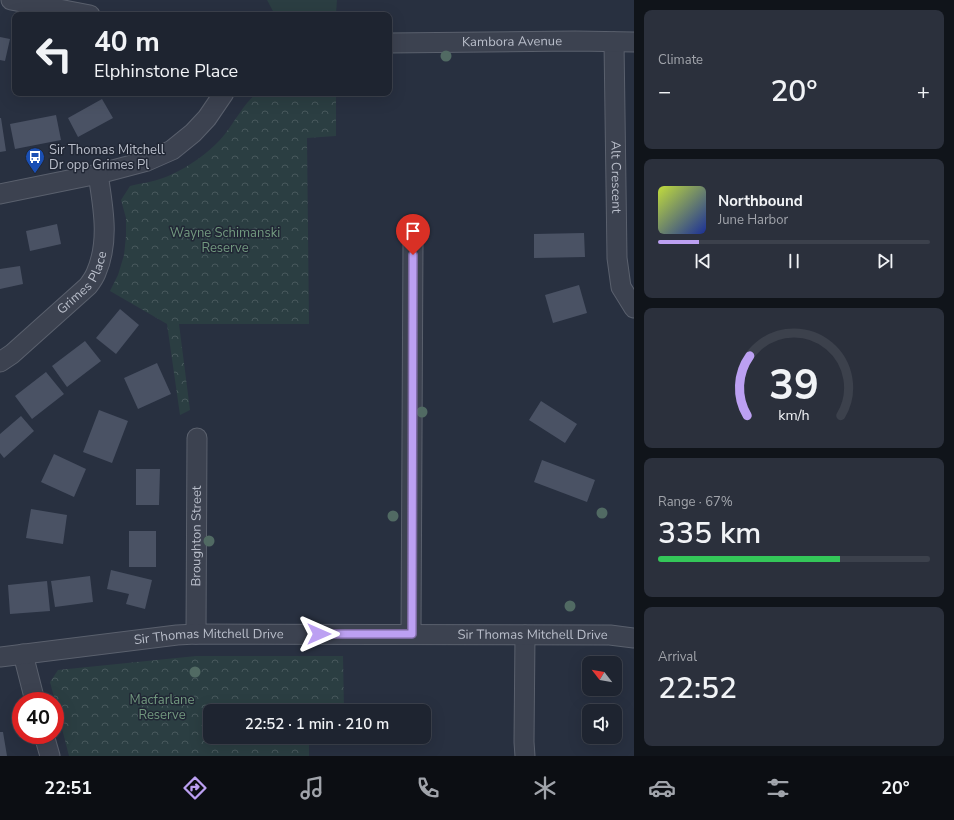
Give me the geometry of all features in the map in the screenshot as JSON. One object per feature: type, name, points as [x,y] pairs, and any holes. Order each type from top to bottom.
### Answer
[{"type":"street","points":[[11,0],[74,12]]},
{"type":"street","name":"Alt Crescent","points":[[614,42],[617,258],[621,287],[634,308]]},
{"type":"street","name":"Kambora Avenue","points":[[392,43],[634,42]]},
{"type":"street","points":[[0,194],[98,174],[147,161],[172,150],[193,133],[207,118],[218,96]]},
{"type":"street","name":"Grimes Place","points":[[4,354],[88,286],[96,274],[104,249],[104,215],[98,174]]},
{"type":"street","points":[[412,634],[413,240]]},
{"type":"street","name":"Broughton Street","points":[[196,634],[198,438]]},
{"type":"street","name":"Sir Thomas Mitchell Drive","points":[[0,657],[196,634],[610,635],[634,638]]},
{"type":"street","points":[[525,635],[525,756]]},
{"type":"street","points":[[23,654],[33,692]]},
{"type":"street","points":[[47,744],[50,756]]},
{"type":"green space","points":[[267,0],[337,0],[336,12],[273,12]]},
{"type":"green space","name":"Wayne Schimanski Reserve","points":[[254,96],[336,96],[336,136],[307,138],[309,324],[179,324],[190,410],[180,415],[167,324],[110,291],[118,275],[124,255],[126,218],[121,200],[130,186],[155,181],[171,175],[205,154],[225,134]]},
{"type":"green space","name":"Macfarlane Reserve","points":[[196,656],[343,656],[344,704],[203,704],[203,744],[309,744],[309,756],[69,756],[64,737],[64,692],[53,692],[50,682],[58,670]]},
{"type":"building","points":[[0,37],[10,39],[5,61],[0,60]]},
{"type":"building","points":[[102,99],[113,118],[78,137],[68,118]]},
{"type":"building","points":[[56,115],[61,140],[15,149],[10,124]]},
{"type":"building","points":[[0,118],[6,151],[0,152]]},
{"type":"building","points":[[57,224],[61,244],[30,251],[26,231]]},
{"type":"building","points":[[584,233],[585,257],[534,258],[534,234]]},
{"type":"building","points":[[20,266],[23,284],[0,289],[0,269]]},
{"type":"building","points":[[579,285],[587,313],[553,323],[545,295]]},
{"type":"building","points":[[120,309],[139,325],[116,354],[96,338]]},
{"type":"building","points":[[85,341],[101,361],[67,387],[52,366]]},
{"type":"building","points":[[157,363],[171,394],[138,409],[124,378]]},
{"type":"building","points":[[46,372],[64,394],[32,419],[15,396]]},
{"type":"building","points":[[541,401],[577,424],[565,443],[529,420]]},
{"type":"building","points":[[99,410],[128,421],[112,463],[83,452]]},
{"type":"building","points":[[21,416],[34,431],[4,458],[0,453],[0,434]]},
{"type":"building","points":[[54,454],[86,469],[74,497],[41,482]]},
{"type":"building","points":[[542,460],[595,480],[587,502],[534,482]]},
{"type":"building","points":[[136,469],[160,469],[159,505],[136,505]]},
{"type":"building","points":[[31,509],[67,515],[63,544],[26,538]]},
{"type":"building","points":[[129,531],[156,531],[156,567],[129,567]]},
{"type":"building","points":[[111,570],[152,580],[145,609],[126,604],[129,594],[107,589]]},
{"type":"building","points":[[90,576],[93,602],[55,607],[51,581]]},
{"type":"building","points":[[47,581],[50,611],[10,614],[8,585]]},
{"type":"building","points":[[0,732],[3,732],[7,756],[0,756]]},
{"type":"place","name":"Sir Thomas Mitchell Dr opp Grimes Pl","points":[[35,174]]},
{"type":"route","points":[[319,634],[412,634],[413,255]]}]
